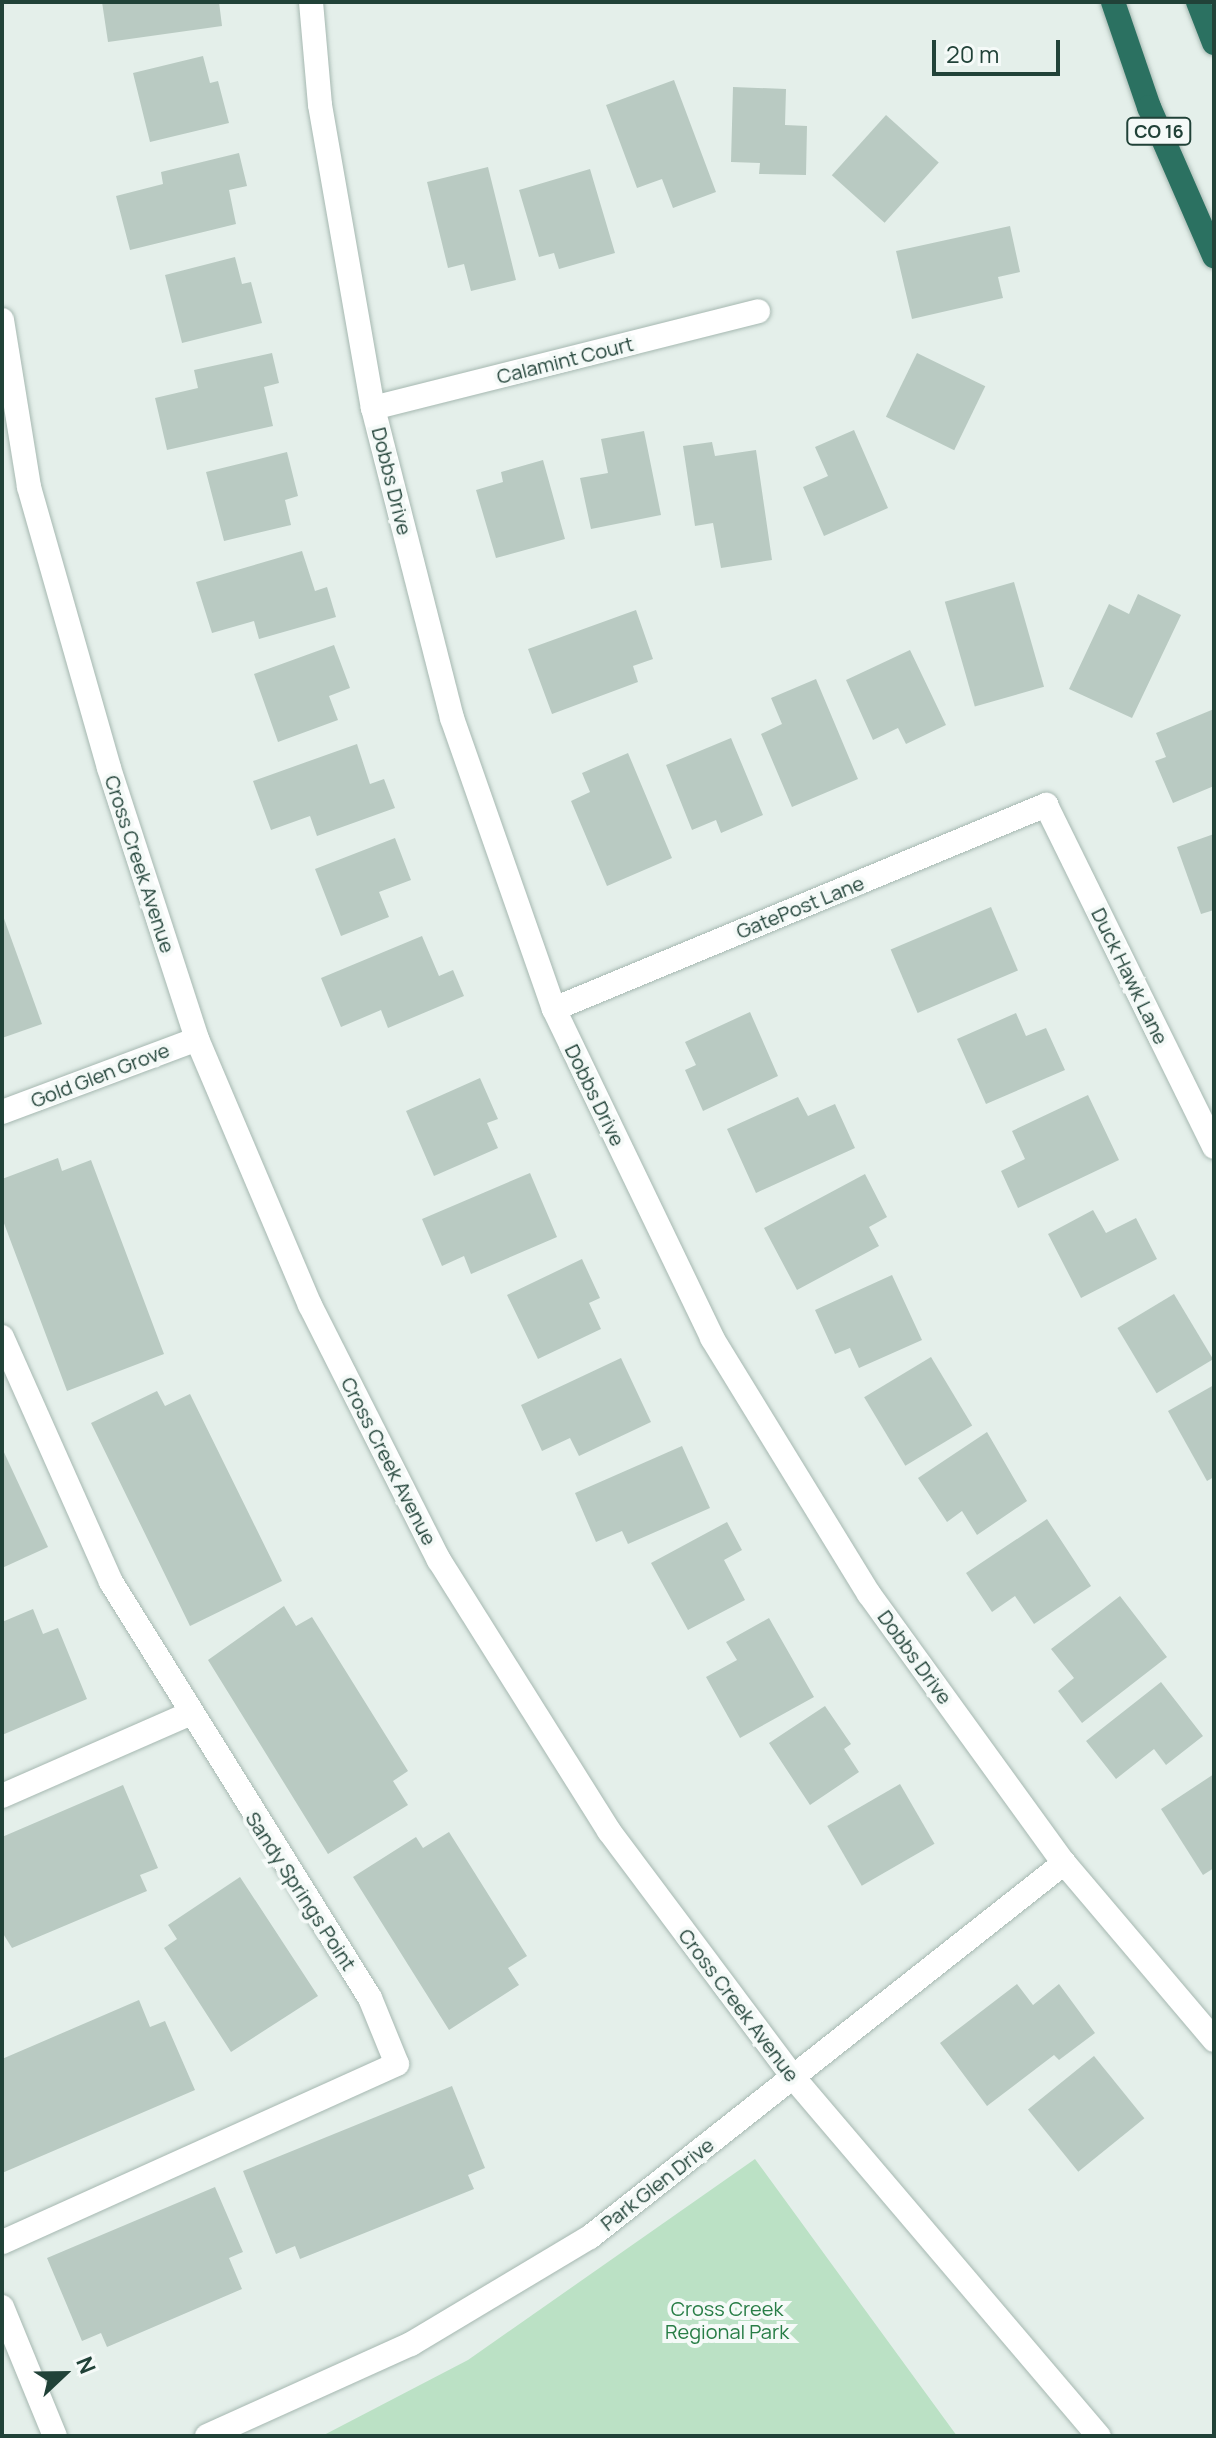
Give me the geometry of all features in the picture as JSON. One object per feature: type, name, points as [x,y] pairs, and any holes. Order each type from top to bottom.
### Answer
[{"type":"highway","name":"CO 16","points":[[1113,2],[1149,107],[1214,256]]},
{"type":"highway","points":[[1198,2],[1214,43]]},
{"type":"street","name":"Dobbs Drive","points":[[311,2],[320,105],[373,408],[452,718],[554,1009],[712,1338],[869,1594],[1064,1863],[1214,2040]]},
{"type":"street","name":"Calamint Court","points":[[373,408],[758,311]]},
{"type":"street","name":"Cross Creek Avenue","points":[[2,320],[29,487],[109,768],[197,1039],[310,1305],[439,1560],[609,1831],[793,2077],[1099,2436]]},
{"type":"street","name":"GatePost Lane","points":[[554,1009],[1046,805]]},
{"type":"street","name":"Duck Hawk Lane","points":[[1046,805],[1214,1147]]},
{"type":"street","name":"Gold Glen Grove","points":[[2,1112],[197,1039]]},
{"type":"street","name":"Sandy Springs Point","points":[[2,1337],[111,1582],[189,1714],[370,1998],[397,2064],[2,2242]]},
{"type":"street","points":[[2,1796],[189,1714]]},
{"type":"street","name":"Park Glen Drive","points":[[207,2436],[411,2344],[590,2237],[1064,1863]]},
{"type":"street","points":[[2,2307],[55,2436]]},
{"type":"green space","name":"Cross Creek Regional Park","points":[[755,2159],[957,2436],[322,2436],[468,2360]]},
{"type":"building","points":[[102,2],[219,2],[222,26],[108,42]]},
{"type":"building","points":[[203,56],[210,83],[218,81],[229,123],[150,142],[133,73]]},
{"type":"building","points":[[674,80],[716,192],[673,208],[662,179],[637,188],[606,105]]},
{"type":"building","points":[[733,87],[786,89],[785,125],[807,126],[806,175],[759,174],[760,163],[731,162]]},
{"type":"building","points":[[886,115],[939,163],[885,223],[832,175]]},
{"type":"building","points":[[239,153],[247,186],[229,190],[236,224],[130,250],[116,196],[163,184],[161,172]]},
{"type":"building","points":[[488,167],[516,280],[471,291],[464,264],[448,268],[427,182]]},
{"type":"building","points":[[590,169],[615,253],[559,269],[554,253],[539,257],[519,190]]},
{"type":"building","points":[[1010,226],[1020,272],[998,277],[1003,298],[912,319],[896,251]]},
{"type":"building","points":[[235,257],[242,284],[251,282],[262,323],[182,343],[165,275]]},
{"type":"building","points":[[272,353],[279,383],[264,387],[273,426],[167,450],[155,398],[198,388],[194,370]]},
{"type":"building","points":[[917,353],[985,386],[954,450],[886,417]]},
{"type":"building","points":[[854,430],[888,508],[824,536],[803,487],[828,476],[815,447]]},
{"type":"building","points":[[644,431],[661,515],[591,529],[580,478],[608,473],[601,439]]},
{"type":"building","points":[[712,442],[715,456],[756,450],[772,560],[721,568],[713,523],[695,526],[683,446]]},
{"type":"building","points":[[287,452],[298,496],[285,500],[291,525],[224,541],[206,472]]},
{"type":"building","points":[[543,460],[565,539],[496,558],[476,490],[503,482],[501,472]]},
{"type":"building","points":[[302,551],[315,591],[327,587],[336,617],[259,639],[254,621],[212,633],[196,582]]},
{"type":"building","points":[[1014,582],[1044,687],[975,707],[945,602]]},
{"type":"building","points":[[1138,594],[1181,615],[1132,718],[1069,689],[1109,604],[1129,614]]},
{"type":"building","points":[[636,610],[653,659],[633,666],[638,682],[552,714],[528,649]]},
{"type":"building","points":[[334,645],[350,688],[329,696],[338,720],[278,742],[254,674]]},
{"type":"building","points":[[910,650],[946,725],[906,744],[898,728],[873,740],[846,680]]},
{"type":"building","points":[[816,679],[858,779],[792,807],[761,734],[782,724],[771,698]]},
{"type":"building","points":[[1214,709],[1214,786],[1173,803],[1155,761],[1166,757],[1156,733]]},
{"type":"building","points":[[731,738],[763,815],[721,833],[716,820],[692,830],[666,765]]},
{"type":"building","points":[[357,744],[370,784],[384,779],[395,808],[317,836],[310,816],[271,830],[253,781]]},
{"type":"building","points":[[628,753],[672,858],[607,886],[571,801],[590,792],[582,773]]},
{"type":"building","points":[[1214,834],[1214,910],[1201,914],[1177,847]]},
{"type":"building","points":[[395,838],[411,880],[379,892],[389,917],[341,936],[315,869]]},
{"type":"building","points":[[991,907],[1018,971],[918,1013],[891,950]]},
{"type":"building","points":[[2,913],[42,1024],[2,1038]]},
{"type":"building","points":[[422,936],[439,976],[453,970],[464,996],[388,1028],[381,1010],[341,1027],[321,978]]},
{"type":"building","points":[[750,1012],[778,1076],[703,1111],[685,1070],[696,1065],[685,1042]]},
{"type":"building","points":[[1016,1013],[1026,1036],[1046,1028],[1065,1070],[986,1104],[957,1039]]},
{"type":"building","points":[[480,1078],[498,1119],[487,1123],[498,1148],[434,1176],[406,1111]]},
{"type":"building","points":[[1088,1095],[1119,1160],[1018,1208],[1001,1171],[1025,1159],[1012,1131]]},
{"type":"building","points":[[798,1097],[808,1116],[835,1104],[855,1148],[756,1193],[727,1129]]},
{"type":"building","points":[[58,1158],[62,1171],[91,1160],[164,1354],[67,1391],[2,1218],[2,1179]]},
{"type":"building","points":[[530,1173],[557,1237],[471,1274],[464,1256],[442,1266],[422,1219]]},
{"type":"building","points":[[865,1174],[887,1217],[869,1227],[879,1246],[797,1290],[764,1228]]},
{"type":"building","points":[[1093,1210],[1106,1233],[1136,1218],[1157,1259],[1081,1298],[1048,1234]]},
{"type":"building","points":[[582,1259],[600,1298],[589,1303],[601,1329],[538,1359],[507,1295]]},
{"type":"building","points":[[892,1275],[922,1340],[859,1368],[850,1348],[835,1354],[815,1310]]},
{"type":"building","points":[[1174,1294],[1213,1359],[1157,1393],[1117,1328]]},
{"type":"building","points":[[931,1357],[972,1426],[905,1466],[864,1397]]},
{"type":"building","points":[[621,1358],[651,1422],[579,1456],[570,1438],[542,1451],[521,1405]]},
{"type":"building","points":[[1214,1385],[1214,1477],[1207,1481],[1168,1411]]},
{"type":"building","points":[[157,1391],[165,1406],[190,1394],[282,1581],[190,1626],[91,1423]]},
{"type":"building","points":[[987,1432],[1027,1501],[977,1535],[962,1511],[947,1522],[918,1478]]},
{"type":"building","points":[[682,1446],[710,1508],[628,1544],[622,1531],[596,1542],[575,1493]]},
{"type":"building","points":[[2,1448],[48,1547],[2,1568]]},
{"type":"building","points":[[1047,1519],[1091,1586],[1034,1624],[1015,1596],[992,1612],[966,1573]]},
{"type":"building","points":[[727,1522],[742,1550],[724,1560],[745,1600],[688,1630],[651,1563]]},
{"type":"building","points":[[1120,1596],[1167,1657],[1082,1723],[1058,1691],[1074,1678],[1051,1649]]},
{"type":"building","points":[[284,1606],[296,1626],[312,1617],[408,1771],[393,1781],[408,1805],[328,1854],[208,1660]]},
{"type":"building","points":[[33,1609],[43,1634],[58,1628],[87,1699],[2,1735],[2,1622]]},
{"type":"building","points":[[769,1618],[814,1697],[740,1738],[706,1677],[737,1660],[726,1642]]},
{"type":"building","points":[[1161,1682],[1203,1736],[1166,1765],[1154,1749],[1116,1779],[1086,1741]]},
{"type":"building","points":[[825,1706],[851,1744],[844,1749],[859,1772],[810,1805],[769,1743]]},
{"type":"building","points":[[1214,1774],[1214,1868],[1203,1875],[1161,1809]]},
{"type":"building","points":[[900,1784],[934,1844],[862,1886],[827,1826]]},
{"type":"building","points":[[123,1785],[158,1868],[140,1875],[147,1891],[12,1948],[2,1932],[2,1837]]},
{"type":"building","points":[[449,1832],[527,1956],[508,1968],[519,1985],[449,2030],[353,1877],[416,1837],[423,1848]]},
{"type":"building","points":[[240,1877],[318,1996],[231,2052],[164,1948],[177,1939],[168,1925]]},
{"type":"building","points":[[1017,1984],[1033,2005],[1059,1984],[1095,2033],[1059,2060],[1054,2055],[987,2106],[940,2043]]},
{"type":"building","points":[[139,2000],[150,2027],[165,2021],[195,2090],[2,2173],[2,2059]]},
{"type":"building","points":[[1094,2056],[1144,2118],[1078,2172],[1028,2109]]},
{"type":"building","points":[[452,2086],[485,2168],[468,2175],[474,2189],[300,2259],[295,2246],[276,2254],[243,2171]]},
{"type":"building","points":[[215,2187],[243,2252],[229,2258],[242,2289],[107,2347],[101,2333],[82,2341],[47,2258]]}]
